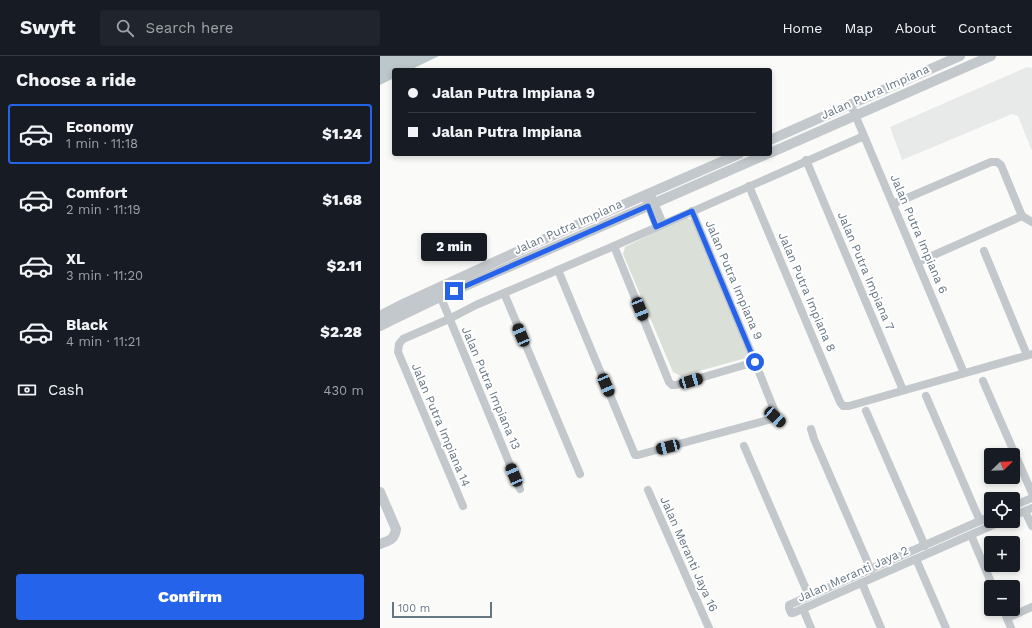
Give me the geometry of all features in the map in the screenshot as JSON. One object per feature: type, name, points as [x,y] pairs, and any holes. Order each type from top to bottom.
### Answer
[{"type":"street","name":"Jalan Putra Impiana","points":[[772,139],[960,56]]},
{"type":"street","name":"Jalan Putra Impiana","points":[[772,152],[991,56]]},
{"type":"street","name":"Jalan Putra Impiana 6","points":[[851,105],[964,373]]},
{"type":"street","points":[[449,319],[476,305],[864,136]]},
{"type":"street","name":"Jalan Putra Impiana","points":[[380,326],[439,293],[548,238],[734,156]]},
{"type":"street","name":"Jalan Putra Impiana","points":[[380,316],[404,303],[439,293],[651,205],[762,156]]},
{"type":"street","name":"Jalan Putra Impiana 7","points":[[806,160],[903,390]]},
{"type":"street","points":[[894,204],[991,162],[997,162],[1001,165],[1022,216],[1032,222]]},
{"type":"street","name":"Jalan Putra Impiana 8","points":[[750,186],[840,402],[843,406],[849,406],[903,390]]},
{"type":"street","points":[[647,195],[660,226]]},
{"type":"street","name":"Jalan Putra Impiana 9","points":[[692,211],[755,362],[775,412],[775,417],[781,423]]},
{"type":"street","points":[[918,262],[1022,216]]},
{"type":"street","points":[[614,246],[669,382],[672,385],[755,362]]},
{"type":"street","points":[[903,390],[1029,355],[984,251]]},
{"type":"street","points":[[558,270],[636,455],[775,417]]},
{"type":"street","name":"Jalan Putra Impiana 13","points":[[439,293],[520,490]]},
{"type":"street","points":[[504,293],[580,474]]},
{"type":"street","name":"Jalan Putra Impiana 14","points":[[449,319],[404,339],[398,344],[398,352],[463,506]]},
{"type":"street","points":[[983,381],[1032,493]]},
{"type":"street","points":[[926,396],[980,521]]},
{"type":"street","points":[[866,412],[925,546]]},
{"type":"street","points":[[811,429],[871,570]]},
{"type":"street","points":[[744,446],[809,596]]},
{"type":"street","name":"Jalan Meranti Jaya 16","points":[[648,490],[707,628]]},
{"type":"street","points":[[380,492],[396,529],[392,539],[380,544]]},
{"type":"street","points":[[1020,503],[1032,498]]},
{"type":"street","points":[[1029,509],[1032,526]]},
{"type":"street","name":"Jalan Meranti Jaya 2","points":[[984,519],[790,605],[789,608],[791,613],[986,528]]},
{"type":"street","points":[[952,533],[956,541]]},
{"type":"street","points":[[970,535],[990,580]]},
{"type":"street","points":[[916,559],[946,628]]},
{"type":"street","points":[[862,583],[881,628]]},
{"type":"street","points":[[1011,628],[1007,618],[1032,607]]},
{"type":"street","points":[[803,609],[811,628]]},
{"type":"shaded area","points":[[380,56],[439,56],[414,68],[392,68],[392,79],[380,85]]},
{"type":"shaded area","points":[[1027,67],[1032,68],[1032,151],[1018,116],[1012,114],[902,160],[890,127]]},
{"type":"shaded area","points":[[685,217],[692,220],[748,355],[746,358],[681,376],[673,372],[623,254],[625,247]]},
{"type":"route","points":[[454,291],[648,206],[656,227],[692,211],[755,362]]}]
